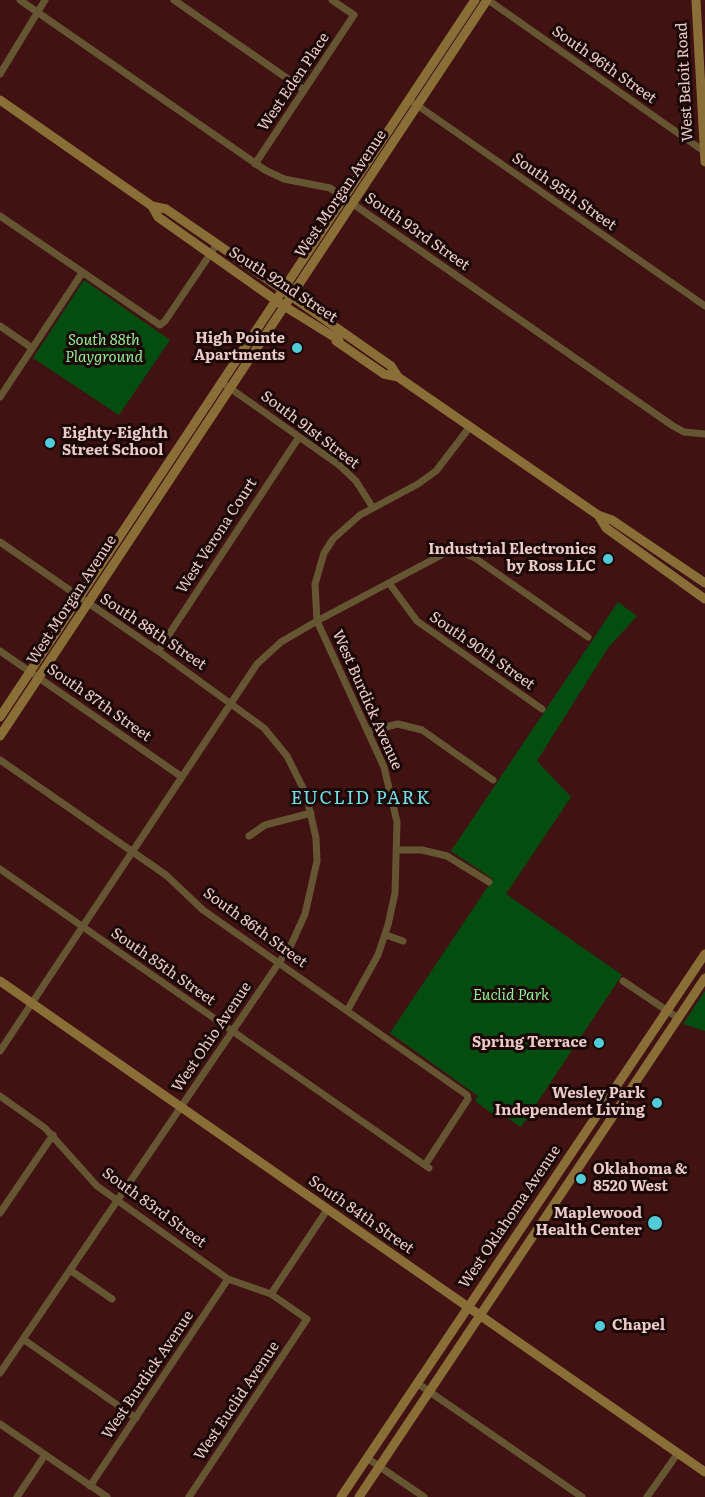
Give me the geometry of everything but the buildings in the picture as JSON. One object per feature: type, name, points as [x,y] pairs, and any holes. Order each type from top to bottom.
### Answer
[{"type":"main road","name":"West Morgan Avenue","points":[[153,495],[221,382],[259,334],[287,293],[344,197],[475,0]]},
{"type":"main road","name":"West Morgan Avenue","points":[[309,258],[352,203],[487,0]]},
{"type":"main road","name":"West Beloit Road","points":[[696,0],[701,46],[705,162]]},
{"type":"main road","points":[[460,22],[469,28]]},
{"type":"main road","name":"South 92nd Street","points":[[0,100],[152,206],[166,209],[217,244],[391,366],[398,377],[469,428],[598,515],[612,520],[705,583]]},
{"type":"main road","name":"South 92nd Street","points":[[152,206],[158,217],[280,303],[339,340],[336,341],[384,374],[398,377]]},
{"type":"main road","name":"West Morgan Avenue","points":[[0,736],[34,674],[153,495],[230,388],[259,334]]},
{"type":"main road","name":"South 92nd Street","points":[[598,515],[606,528],[705,599]]},
{"type":"main road","name":"West Morgan Avenue","points":[[0,717],[34,674]]},
{"type":"main road","name":"West Oklahoma Avenue","points":[[341,1497],[705,954]]},
{"type":"main road","name":"West Oklahoma Avenue","points":[[359,1497],[705,978]]},
{"type":"main road","name":"South 84th Street","points":[[0,981],[705,1472]]},
{"type":"street","name":"South 93rd Street","points":[[20,0],[255,164],[277,177],[320,184],[344,197],[673,426],[684,432],[705,434]]},
{"type":"street","points":[[0,74],[45,0]]},
{"type":"street","points":[[174,0],[304,90]]},
{"type":"street","name":"West Eden Place","points":[[255,164],[354,15],[332,0]]},
{"type":"street","name":"South 96th Street","points":[[487,0],[705,152]]},
{"type":"street","name":"South 95th Street","points":[[409,99],[705,306]]},
{"type":"street","points":[[0,216],[160,325],[217,244]]},
{"type":"street","points":[[0,397],[82,273]]},
{"type":"street","points":[[0,326],[32,348]]},
{"type":"street","name":"South 91st Street","points":[[221,382],[339,465],[356,481],[373,508]]},
{"type":"street","points":[[0,1051],[231,702],[264,656],[281,642],[317,621],[315,584],[324,553],[348,524],[418,484],[436,471],[469,428]]},
{"type":"street","name":"West Verona Court","points":[[158,651],[299,436]]},
{"type":"street","name":"South 88th Street","points":[[0,542],[231,702]]},
{"type":"street","name":"West Burdick Avenue","points":[[346,1011],[369,973],[386,935],[395,893],[398,850],[392,796],[369,731],[317,621],[447,552],[462,552],[475,558],[588,637]]},
{"type":"street","name":"South 90th Street","points":[[389,583],[417,621],[542,708]]},
{"type":"street","name":"South 87th Street","points":[[0,651],[182,777]]},
{"type":"street","name":"West Ohio Avenue","points":[[0,1373],[299,930],[310,898],[316,861],[311,813],[296,772],[276,741],[231,702]]},
{"type":"street","points":[[369,731],[398,724],[422,730],[493,780]]},
{"type":"street","name":"South 86th Street","points":[[0,760],[166,875],[203,910],[278,964],[467,1095],[468,1099],[427,1166]]},
{"type":"street","points":[[249,836],[265,825],[311,813]]},
{"type":"street","points":[[398,850],[422,850],[447,856],[489,882]]},
{"type":"street","name":"South 85th Street","points":[[0,869],[427,1166]]},
{"type":"street","points":[[386,935],[403,941]]},
{"type":"street","points":[[623,981],[678,1018]]},
{"type":"street","name":"South 83rd Street","points":[[0,1096],[52,1135],[97,1186],[116,1200],[228,1279],[271,1294],[307,1319]]},
{"type":"street","points":[[0,1213],[52,1135]]},
{"type":"street","points":[[271,1294],[327,1210]]},
{"type":"street","points":[[70,1270],[112,1299]]},
{"type":"street","name":"West Burdick Avenue","points":[[90,1486],[228,1279]]},
{"type":"street","name":"West Euclid Avenue","points":[[189,1497],[307,1319]]},
{"type":"street","points":[[23,1340],[136,1418]]},
{"type":"street","points":[[417,1383],[571,1494],[582,1497]]},
{"type":"street","points":[[0,1424],[107,1497]]},
{"type":"street","points":[[647,1497],[678,1454]]},
{"type":"street","points":[[17,1497],[45,1455]]},
{"type":"street","points":[[367,1458],[424,1497]]},
{"type":"green space","name":"South 88th Playground","points":[[84,280],[170,340],[119,415],[33,358]]},
{"type":"green space","name":"Euclid Park","points":[[618,602],[637,616],[608,648],[537,761],[571,797],[506,894],[622,975],[521,1127],[500,1113],[497,1117],[475,1101],[478,1096],[390,1033],[493,879],[451,851]]},
{"type":"green space","points":[[705,991],[705,1031],[683,1024]]},
{"type":"place","name":"High Pointe Apartments","points":[[297,348]]},
{"type":"place","name":"Eighty-Eighth Street School","points":[[50,443]]},
{"type":"place","name":"Industrial Electronics by Ross LLC","points":[[608,559]]},
{"type":"place","name":"Spring Terrace","points":[[599,1043]]},
{"type":"place","name":"Wesley Park Independent Living","points":[[657,1103]]},
{"type":"place","name":"Oklahoma & 8520 West","points":[[581,1179]]},
{"type":"place","name":"Maplewood Health Center","points":[[655,1223]]},
{"type":"place","name":"Chapel","points":[[600,1326]]},
{"type":"district","name":"EUCLID PARK","points":[[361,799]]}]
